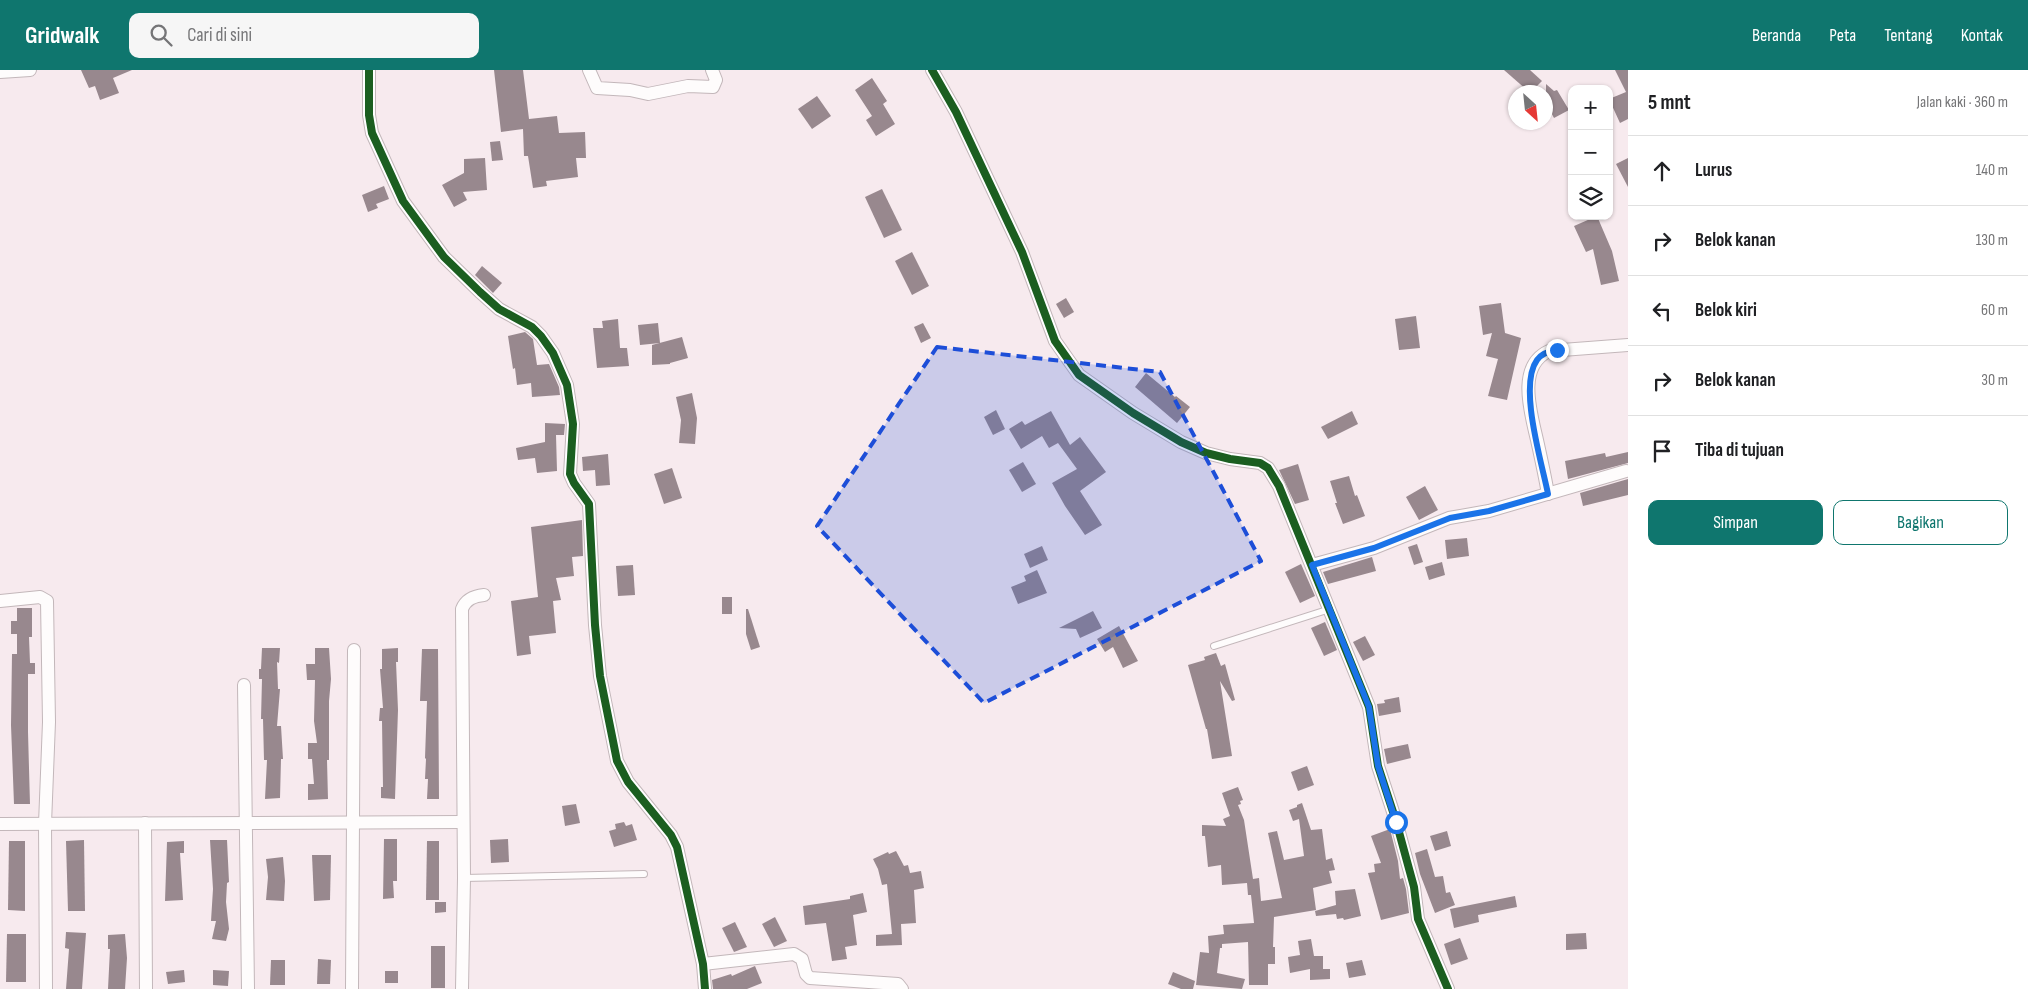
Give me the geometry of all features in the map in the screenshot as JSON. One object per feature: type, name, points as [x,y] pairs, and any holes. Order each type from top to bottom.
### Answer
[{"type":"street","points":[[0,72],[30,70]]},
{"type":"street","points":[[369,70],[369,115],[372,133],[403,201],[444,257],[499,309],[532,327],[541,336],[554,354],[568,385],[573,424],[570,474],[589,504],[600,676],[617,761],[628,782],[671,835],[677,847],[703,964],[705,989]]},
{"type":"street","points":[[589,70],[597,88],[624,89],[648,94],[688,86],[714,87],[716,80],[712,70]]},
{"type":"street","points":[[932,70],[956,112],[1022,252],[1055,341],[1068,362],[1079,375],[1133,413],[1181,442],[1206,453],[1230,459],[1251,460],[1260,463],[1268,468],[1279,486],[1369,707],[1378,766],[1414,887],[1418,919],[1448,989]]},
{"type":"street","points":[[1548,494],[1529,396],[1531,373],[1536,360],[1545,353],[1557,350],[1628,345]]},
{"type":"street","points":[[1312,565],[1374,548],[1450,518],[1489,511],[1626,471]]},
{"type":"street","points":[[462,989],[464,878],[462,609],[464,604],[470,599],[484,595]]},
{"type":"street","points":[[0,601],[40,597],[47,601],[49,722],[45,824],[46,989]]},
{"type":"street","points":[[352,989],[354,650]]},
{"type":"street","points":[[244,685],[248,989]]},
{"type":"street","points":[[0,824],[463,822]]},
{"type":"street","points":[[145,823],[146,989]]},
{"type":"street","points":[[703,964],[794,954],[802,960],[806,974],[810,978],[898,984],[902,989]]},
{"type":"lane","points":[[1214,646],[1330,609]]},
{"type":"lane","points":[[464,878],[644,874]]},
{"type":"highlighted area","points":[[937,347],[1160,372],[1261,561],[984,703],[817,526]]},
{"type":"building","points":[[81,70],[132,70],[113,78],[119,93],[100,100],[95,86],[89,88]]},
{"type":"building","points":[[494,70],[523,70],[529,119],[557,116],[559,133],[585,132],[586,158],[576,158],[578,177],[546,181],[547,186],[533,188],[528,156],[524,156],[523,129],[501,132]]},
{"type":"building","points":[[1504,70],[1530,70],[1542,81],[1538,85],[1521,85]]},
{"type":"building","points":[[1615,70],[1628,70],[1628,119],[1620,123],[1613,108],[1613,97],[1626,92]]},
{"type":"building","points":[[872,78],[887,101],[883,104],[895,124],[876,136],[866,120],[872,116],[855,90]]},
{"type":"building","points":[[1553,90],[1557,90],[1568,111],[1554,118]]},
{"type":"building","points":[[817,96],[831,116],[812,129],[798,109]]},
{"type":"building","points":[[500,141],[503,160],[492,161],[490,142]]},
{"type":"building","points":[[485,158],[487,190],[463,192],[467,200],[454,207],[442,185],[464,173],[464,159]]},
{"type":"building","points":[[1628,158],[1628,187],[1616,164]]},
{"type":"building","points":[[384,186],[389,199],[376,204],[378,208],[368,212],[362,195]]},
{"type":"building","points":[[882,189],[902,230],[884,238],[865,197]]},
{"type":"building","points":[[1588,220],[1599,220],[1612,251],[1619,281],[1601,285],[1593,249],[1586,252],[1574,226]]},
{"type":"building","points":[[912,252],[929,286],[912,295],[895,261]]},
{"type":"building","points":[[482,266],[502,283],[493,293],[475,275]]},
{"type":"building","points":[[1066,298],[1074,312],[1064,318],[1056,304]]},
{"type":"building","points":[[1501,303],[1505,333],[1521,338],[1507,400],[1488,396],[1498,359],[1486,356],[1492,333],[1483,335],[1479,306]]},
{"type":"building","points":[[1416,316],[1420,348],[1399,350],[1395,319]]},
{"type":"building","points":[[618,319],[620,348],[627,348],[629,366],[597,368],[593,328],[603,328],[602,321]]},
{"type":"building","points":[[658,323],[660,343],[640,345],[638,325]]},
{"type":"building","points":[[923,323],[931,338],[921,343],[914,327]]},
{"type":"building","points":[[525,332],[533,339],[537,365],[549,364],[559,387],[560,395],[532,397],[531,383],[517,385],[508,336]]},
{"type":"building","points":[[682,337],[688,358],[670,364],[652,365],[652,345]]},
{"type":"building","points":[[1146,373],[1190,407],[1177,423],[1135,387]]},
{"type":"building","points":[[692,393],[697,418],[695,444],[679,443],[681,420],[676,397]]},
{"type":"building","points":[[996,410],[1005,429],[993,435],[984,417]]},
{"type":"building","points":[[1051,411],[1070,445],[1080,437],[1106,472],[1080,491],[1102,525],[1085,535],[1052,483],[1077,469],[1058,443],[1049,448],[1042,436],[1021,449],[1009,429],[1022,421],[1025,425]]},
{"type":"building","points":[[1352,411],[1358,424],[1328,439],[1321,427]]},
{"type":"building","points":[[545,423],[565,424],[564,435],[556,435],[557,471],[537,473],[535,458],[518,460],[516,448],[545,442]]},
{"type":"building","points":[[1628,452],[1628,463],[1568,479],[1565,461],[1605,453],[1606,457]]},
{"type":"building","points":[[608,454],[610,485],[596,486],[595,470],[583,471],[582,457]]},
{"type":"building","points":[[1023,462],[1036,484],[1022,492],[1009,470]]},
{"type":"building","points":[[1298,464],[1309,500],[1295,504],[1279,470]]},
{"type":"building","points":[[672,468],[682,498],[664,504],[654,474]]},
{"type":"building","points":[[1349,476],[1355,496],[1357,495],[1365,516],[1343,524],[1335,503],[1337,503],[1330,481]]},
{"type":"building","points":[[1628,479],[1628,495],[1583,506],[1580,493]]},
{"type":"building","points":[[1425,486],[1438,510],[1419,520],[1406,497]]},
{"type":"building","points":[[582,520],[583,556],[572,557],[574,576],[556,578],[561,600],[553,601],[556,633],[529,636],[531,654],[517,656],[511,601],[538,597],[531,527]]},
{"type":"building","points":[[1467,538],[1469,556],[1447,559],[1445,540]]},
{"type":"building","points":[[1417,544],[1423,562],[1414,565],[1408,547]]},
{"type":"building","points":[[1042,546],[1048,560],[1030,568],[1024,554]]},
{"type":"building","points":[[1372,557],[1376,571],[1328,584],[1323,572]]},
{"type":"building","points":[[1442,562],[1445,575],[1429,580],[1425,567]]},
{"type":"building","points":[[1301,564],[1315,596],[1300,603],[1285,572]]},
{"type":"building","points":[[633,565],[635,595],[618,596],[616,566]]},
{"type":"building","points":[[1037,570],[1047,593],[1018,604],[1011,587],[1026,581],[1024,576]]},
{"type":"building","points":[[722,597],[732,597],[732,614],[722,614]]},
{"type":"building","points":[[17,608],[32,608],[32,637],[29,637],[30,663],[35,663],[35,674],[28,674],[30,804],[14,804],[11,725],[12,654],[17,654],[17,634],[11,634],[11,621],[17,621]]},
{"type":"building","points":[[746,609],[748,609],[760,647],[751,650],[746,634]]},
{"type":"building","points":[[1093,611],[1102,628],[1080,638],[1076,629],[1059,628]]},
{"type":"building","points":[[1325,622],[1337,650],[1324,656],[1311,628]]},
{"type":"building","points":[[1119,626],[1138,661],[1123,668],[1113,647],[1105,652],[1097,639]]},
{"type":"building","points":[[1365,636],[1375,655],[1363,661],[1353,642]]},
{"type":"building","points":[[262,648],[280,648],[279,663],[277,662],[278,689],[280,689],[277,726],[281,726],[283,759],[281,759],[280,798],[265,799],[267,760],[264,760],[263,719],[261,719],[262,679],[259,679]]},
{"type":"building","points":[[315,648],[329,648],[331,679],[329,760],[327,760],[328,799],[308,800],[308,784],[314,784],[312,759],[308,759],[308,743],[317,743],[314,721],[315,680],[307,680],[306,664],[315,664]]},
{"type":"building","points":[[398,648],[398,662],[396,662],[398,710],[395,799],[381,798],[381,787],[383,787],[382,721],[379,721],[380,708],[383,708],[380,669],[382,669],[382,649]]},
{"type":"building","points":[[422,649],[438,649],[439,799],[427,799],[428,779],[425,779],[425,758],[427,701],[420,701]]},
{"type":"building","points":[[1216,653],[1221,666],[1225,664],[1235,700],[1232,701],[1220,681],[1232,756],[1212,759],[1207,729],[1188,665],[1205,660],[1204,657]]},
{"type":"building","points":[[1399,697],[1401,712],[1379,716],[1377,704],[1385,703],[1384,700]]},
{"type":"building","points":[[1408,744],[1411,758],[1387,764],[1384,749]]},
{"type":"building","points":[[1307,766],[1314,785],[1298,791],[1291,772]]},
{"type":"building","points":[[1238,787],[1243,800],[1238,805],[1244,820],[1253,879],[1259,878],[1261,901],[1282,898],[1268,833],[1277,831],[1284,860],[1304,856],[1299,819],[1293,821],[1289,810],[1297,807],[1297,805],[1302,803],[1311,830],[1322,829],[1326,860],[1332,858],[1335,870],[1329,871],[1332,883],[1313,888],[1316,910],[1274,917],[1273,947],[1275,947],[1275,964],[1268,964],[1268,985],[1249,985],[1248,942],[1222,944],[1222,948],[1220,948],[1217,973],[1245,979],[1242,989],[1196,985],[1200,952],[1209,953],[1208,936],[1224,934],[1223,925],[1254,923],[1251,895],[1248,895],[1247,883],[1222,885],[1221,865],[1208,867],[1205,836],[1202,836],[1202,825],[1226,826],[1223,819],[1230,816],[1222,793]]},
{"type":"building","points":[[576,804],[580,823],[565,826],[562,806]]},
{"type":"building","points":[[624,822],[626,826],[632,824],[637,840],[614,847],[609,831],[616,829],[615,824]]},
{"type":"building","points":[[1390,829],[1398,861],[1400,879],[1403,878],[1406,889],[1409,913],[1381,920],[1368,873],[1375,872],[1374,864],[1381,863],[1371,836]]},
{"type":"building","points":[[1447,831],[1451,846],[1435,851],[1430,836]]},
{"type":"building","points":[[384,839],[397,839],[397,881],[393,881],[394,898],[383,899]]},
{"type":"building","points":[[508,839],[509,862],[491,863],[490,840]]},
{"type":"building","points":[[84,840],[85,911],[68,911],[66,841]]},
{"type":"building","points":[[210,840],[227,840],[229,882],[227,883],[226,902],[229,929],[226,941],[212,939],[216,921],[211,921],[213,889]]},
{"type":"building","points":[[9,841],[25,841],[25,911],[8,910]]},
{"type":"building","points":[[184,841],[184,853],[180,853],[183,900],[165,901],[167,842]]},
{"type":"building","points":[[427,841],[439,841],[439,900],[426,900]]},
{"type":"building","points":[[1427,849],[1435,877],[1443,876],[1446,893],[1450,892],[1455,905],[1435,913],[1420,874],[1415,853]]},
{"type":"building","points":[[896,851],[904,866],[908,865],[910,873],[921,871],[924,888],[914,890],[916,923],[901,924],[902,945],[876,946],[876,935],[892,934],[887,884],[882,885],[873,859],[888,852],[889,854]]},
{"type":"building","points":[[312,855],[331,855],[330,900],[314,901]]},
{"type":"building","points":[[283,857],[284,901],[266,900],[268,877],[266,859]]},
{"type":"building","points":[[1355,889],[1361,916],[1344,920],[1343,918],[1337,919],[1336,914],[1316,916],[1315,911],[1336,905],[1335,891]]},
{"type":"building","points":[[863,893],[867,912],[853,915],[857,945],[845,947],[847,959],[832,961],[826,923],[805,925],[803,906],[850,899],[850,896]]},
{"type":"building","points":[[1515,896],[1517,907],[1478,915],[1479,922],[1454,928],[1450,909]]},
{"type":"building","points":[[435,902],[446,902],[446,912],[435,913]]},
{"type":"building","points":[[775,917],[787,941],[774,947],[762,924]]},
{"type":"building","points":[[735,922],[747,947],[734,952],[722,928]]},
{"type":"building","points":[[66,932],[86,933],[82,989],[66,989],[69,949],[65,948]]},
{"type":"building","points":[[1586,933],[1587,949],[1566,950],[1566,934]]},
{"type":"building","points":[[7,934],[26,934],[26,982],[6,982]]},
{"type":"building","points":[[125,934],[127,958],[125,989],[108,989],[110,949],[108,949],[108,935]]},
{"type":"building","points":[[1460,938],[1468,959],[1451,965],[1444,944]]},
{"type":"building","points":[[1311,939],[1314,956],[1323,956],[1323,969],[1330,969],[1330,979],[1310,980],[1310,969],[1290,973],[1288,957],[1300,955],[1298,941]]},
{"type":"building","points":[[431,946],[445,946],[445,988],[431,988]]},
{"type":"building","points":[[318,959],[331,960],[330,984],[317,984]]},
{"type":"building","points":[[271,960],[285,960],[285,985],[270,985]]},
{"type":"building","points":[[1362,960],[1366,975],[1349,978],[1346,963]]},
{"type":"building","points":[[755,966],[762,983],[747,989],[713,989],[712,980],[731,974],[732,976]]},
{"type":"building","points":[[184,970],[185,982],[168,984],[166,972]]},
{"type":"building","points":[[213,970],[229,971],[228,986],[213,985]]},
{"type":"building","points":[[385,971],[398,971],[398,983],[385,983]]},
{"type":"building","points":[[1173,972],[1195,981],[1193,989],[1181,989],[1168,984]]},
{"type":"cycle path","points":[[369,70],[369,115],[372,133],[403,201],[444,257],[499,309],[532,327],[541,336],[553,353],[567,385],[573,424],[570,474],[589,504],[595,625],[600,676],[617,761],[628,782],[671,835],[677,847],[703,964],[705,989]]},
{"type":"cycle path","points":[[932,70],[956,112],[1022,252],[1055,341],[1079,375],[1133,413],[1181,442],[1206,453],[1230,459],[1260,463],[1268,468],[1279,486],[1369,707],[1378,766],[1396,821],[1414,887],[1418,919],[1448,989]]},
{"type":"route","points":[[1396,822],[1381,779],[1369,707],[1312,565],[1374,548],[1430,524],[1450,518],[1489,511],[1548,494],[1530,408],[1529,386],[1536,360],[1549,351],[1557,350]]}]
